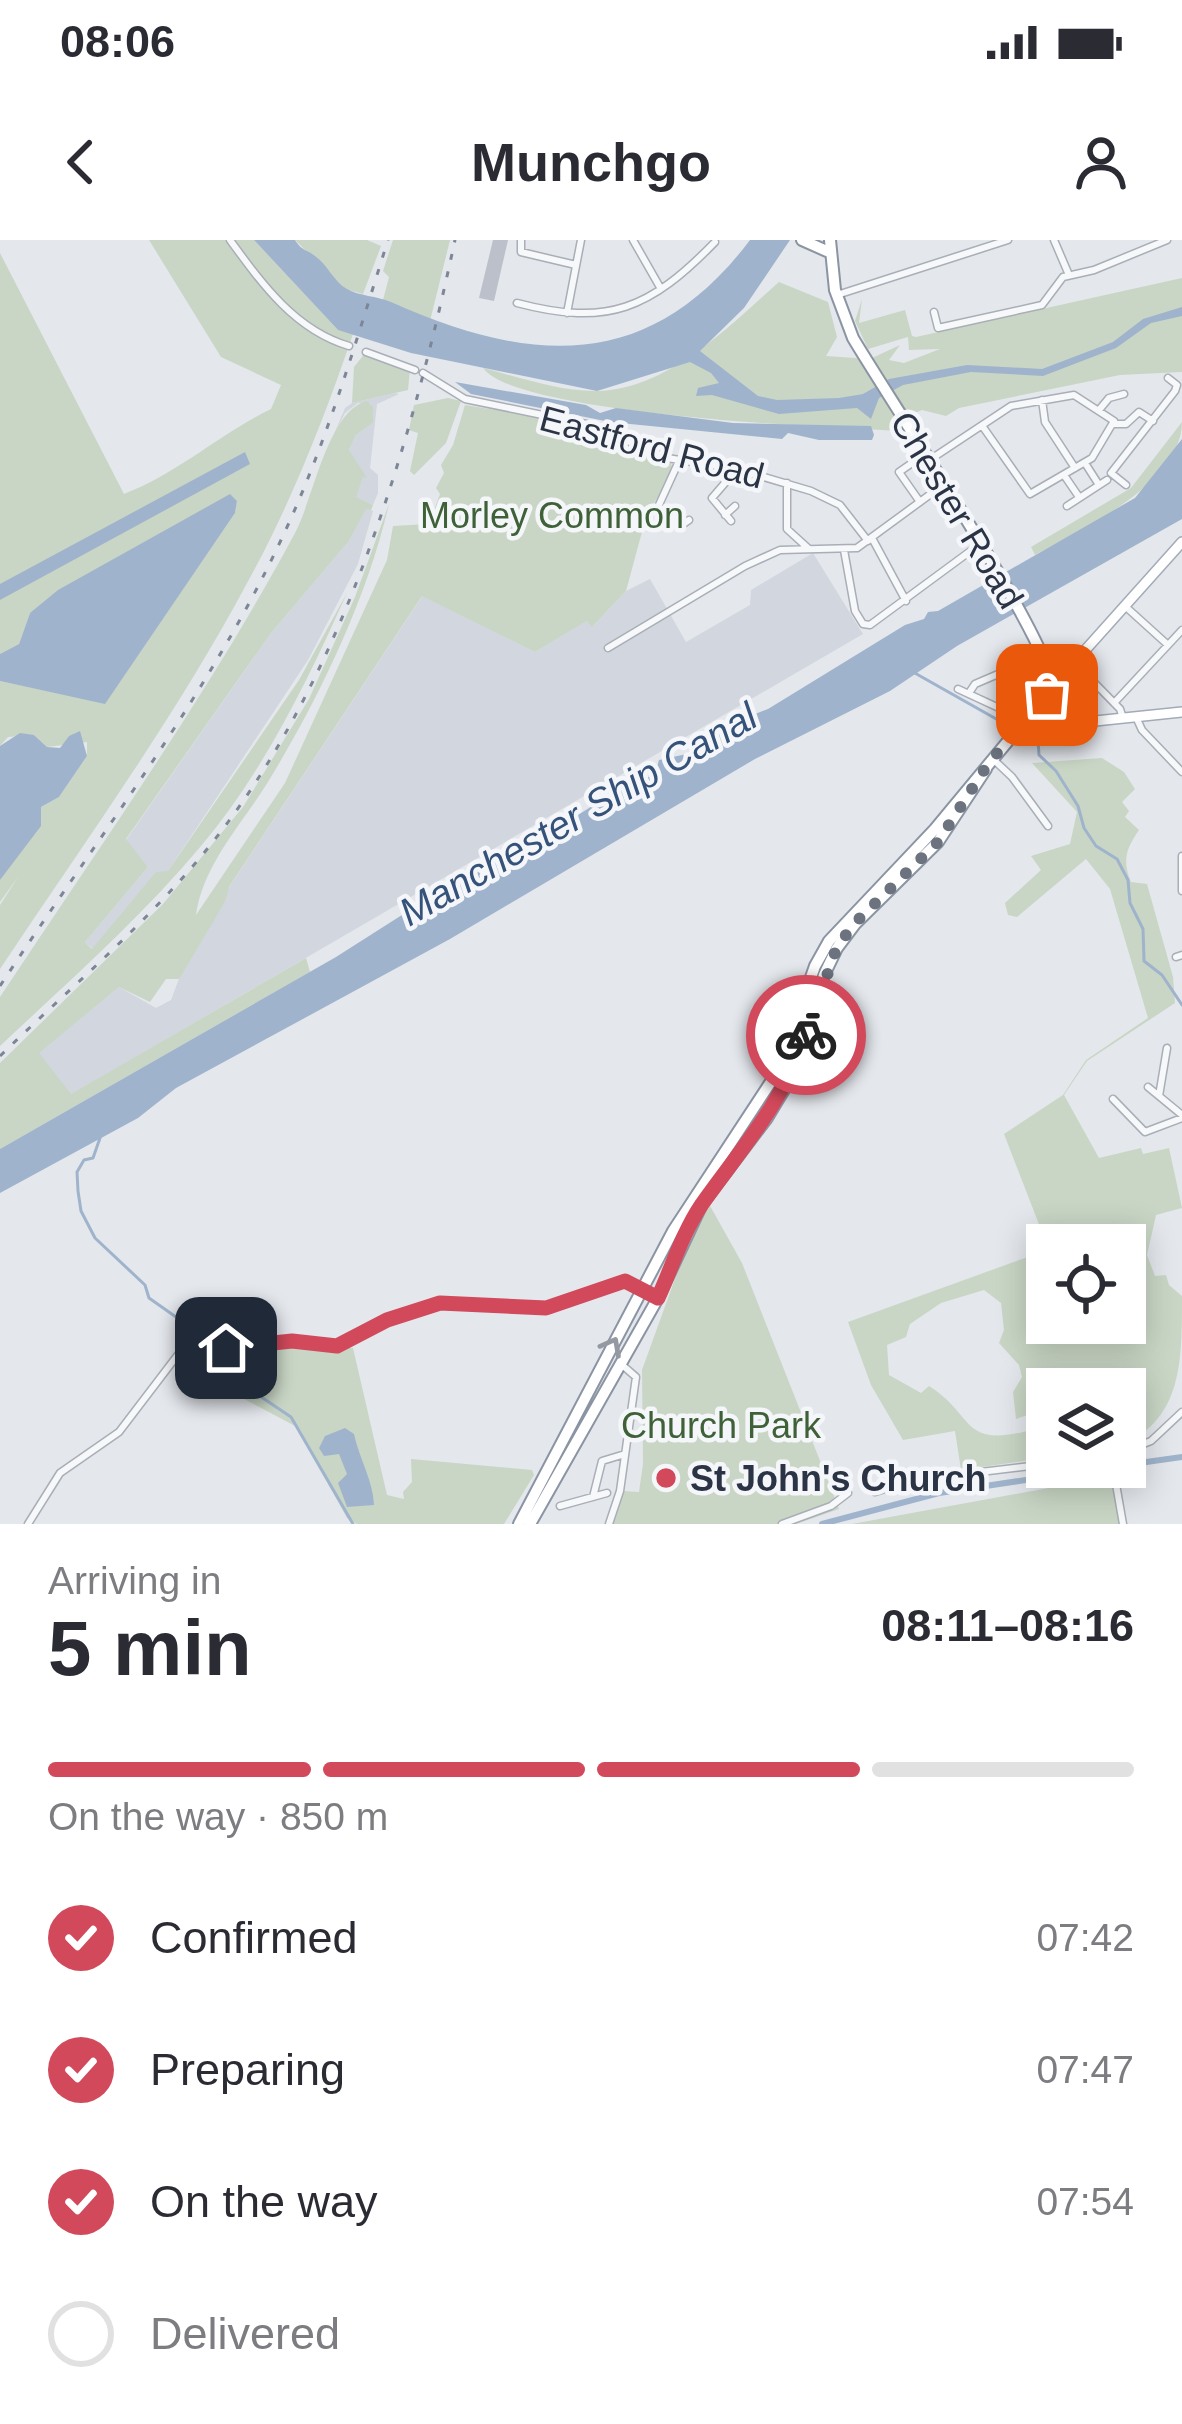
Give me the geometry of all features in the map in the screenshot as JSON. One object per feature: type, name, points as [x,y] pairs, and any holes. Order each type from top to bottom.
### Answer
[{"type":"highway","points":[[802,240],[830,246]]},
{"type":"highway","name":"Chester Road","points":[[830,246],[836,296],[864,358],[921,461],[944,485],[982,548],[1052,675]]},
{"type":"highway","points":[[518,1524],[698,1191],[778,1071],[815,966],[829,941],[935,829],[1025,723],[1049,692],[1052,675]]},
{"type":"highway","points":[[530,1524],[658,1298],[702,1204],[793,1075],[837,947],[855,923],[938,842],[990,761]]},
{"type":"main road","points":[[1052,675],[1075,663],[1182,542]]},
{"type":"main road","points":[[1025,723],[1047,726],[1182,712]]},
{"type":"street","points":[[230,240],[274,296],[325,339],[349,346]]},
{"type":"street","points":[[520,240],[521,252],[530,257],[576,265]]},
{"type":"street","points":[[567,314],[581,240]]},
{"type":"street","points":[[836,296],[1009,240]]},
{"type":"street","points":[[1054,240],[1069,275]]},
{"type":"street","points":[[934,312],[938,328],[1042,305],[1069,275],[1094,271],[1167,240]]},
{"type":"street","points":[[636,241],[662,289]]},
{"type":"street","points":[[517,303],[590,317],[662,289],[715,242]]},
{"type":"street","name":"Eastford Road","points":[[366,352],[419,372],[465,400],[591,425],[679,461],[737,469],[787,483],[840,506],[870,539],[906,601]]},
{"type":"street","points":[[1126,485],[1111,473],[1178,385],[1168,378]]},
{"type":"street","points":[[920,503],[898,472],[983,427],[1011,406],[1075,394],[1114,424],[1126,424],[1138,412],[1153,421]]},
{"type":"street","points":[[1099,410],[1108,398],[1124,394]]},
{"type":"street","points":[[1042,400],[1045,422],[1075,468]]},
{"type":"street","points":[[983,427],[1030,494],[1084,462],[1114,424]]},
{"type":"street","points":[[679,461],[658,507],[679,527],[689,520]]},
{"type":"street","points":[[1067,506],[1103,483],[1084,462]]},
{"type":"street","points":[[735,506],[728,518],[713,502],[713,494],[737,469]]},
{"type":"street","points":[[1064,475],[1079,498]]},
{"type":"street","points":[[787,483],[787,529],[809,549]]},
{"type":"street","points":[[608,648],[780,550],[844,550],[870,539],[944,485]]},
{"type":"street","points":[[844,550],[855,611],[863,624],[876,624],[982,548]]},
{"type":"street","points":[[1124,606],[1168,645]]},
{"type":"street","points":[[1114,703],[1182,630]]},
{"type":"street","points":[[1075,663],[1123,718]]},
{"type":"street","points":[[970,693],[974,684],[1003,672]]},
{"type":"street","points":[[958,688],[1025,723]]},
{"type":"street","points":[[1136,717],[1142,730],[1182,772]]},
{"type":"street","points":[[990,761],[1016,781],[1050,828]]},
{"type":"street","points":[[1005,790],[1016,781]]},
{"type":"street","points":[[1182,856],[1182,891]]},
{"type":"street","points":[[1159,1096],[1167,1048]]},
{"type":"street","points":[[1113,1099],[1144,1132],[1171,1126],[1182,1116],[1148,1087]]},
{"type":"street","points":[[28,1524],[60,1473],[119,1432],[180,1352],[292,1341],[337,1346],[387,1320],[440,1303],[546,1308],[616,1282],[658,1298]]},
{"type":"street","points":[[609,1524],[636,1377],[620,1364]]},
{"type":"street","points":[[1146,1443],[1182,1412]]},
{"type":"street","points":[[593,1497],[602,1461],[625,1454]]},
{"type":"street","points":[[867,1483],[875,1492],[914,1480],[1026,1467]]},
{"type":"street","points":[[1117,1488],[1123,1524]]},
{"type":"street","points":[[560,1506],[608,1493]]},
{"type":"street","points":[[782,1524],[831,1506],[848,1493]]},
{"type":"shaded area","points":[[399,394],[377,404],[370,468],[378,475],[378,493],[373,505],[355,497],[363,477],[349,450],[356,435],[373,423],[371,404],[358,403],[345,413],[332,439],[345,408],[352,403]]},
{"type":"shaded area","points":[[366,508],[373,511],[358,564],[308,660],[168,871],[93,949],[85,942],[148,867],[126,840],[271,633],[349,541]]},
{"type":"shaded area","points":[[813,553],[863,634],[70,1095],[38,1053],[119,987],[156,1008],[171,1000],[183,968],[225,902],[226,892],[423,595],[535,652],[587,621],[593,626],[626,591],[650,579],[686,642],[750,605],[751,590]]},
{"type":"green space","points":[[149,240],[254,240],[338,330],[353,334],[305,462],[246,585],[159,732],[0,969],[0,905],[18,877],[0,902],[0,880],[41,807],[59,797],[87,756],[87,742],[47,747],[34,735],[8,737],[0,746],[0,681],[105,703],[235,513],[237,501],[30,613],[19,644],[0,654],[0,253],[124,494],[271,409],[281,385],[221,357]]},
{"type":"green space","points":[[295,240],[367,240],[381,246],[363,294],[345,289]]},
{"type":"green space","points":[[393,240],[450,240],[430,321],[383,300],[389,277],[383,271]]},
{"type":"green space","points":[[1182,278],[1182,372],[1120,375],[959,408],[946,416],[922,410],[896,421],[901,431],[613,408],[508,384],[483,368],[566,389],[621,388],[647,380],[695,353],[779,282],[828,302],[837,337],[826,356],[870,359],[900,345],[889,360],[904,363],[940,349],[909,350],[908,337],[868,349],[855,321],[862,299],[859,323],[905,310],[916,337]]},
{"type":"green space","points":[[366,352],[410,369],[408,390],[352,403],[354,367]]},
{"type":"green space","points":[[448,398],[461,401],[446,443],[414,475],[410,471],[418,433],[409,430],[414,405]]},
{"type":"green space","points":[[367,401],[373,407],[373,423],[356,435],[349,450],[367,478],[363,477],[356,497],[373,505],[371,510],[366,509],[349,541],[271,633],[126,839],[148,867],[85,942],[92,949],[156,872],[168,871],[299,680],[347,593],[283,725],[224,817],[178,873],[0,1046],[0,997],[226,652],[295,533],[332,438],[353,408]]},
{"type":"green space","name":"Morley Common","points":[[465,405],[591,425],[671,463],[673,471],[646,517],[626,591],[592,627],[587,621],[535,652],[422,596],[229,887],[225,902],[179,979],[166,979],[150,1002],[119,987],[39,1053],[71,1094],[306,958],[310,972],[0,1149],[0,1063],[163,904],[243,807],[309,699],[355,597],[389,504],[368,575],[325,679],[271,777],[216,860],[196,915],[285,783],[387,560],[393,526],[429,524],[440,494],[436,488],[444,473],[441,465],[453,445]]},
{"type":"green space","points":[[1182,422],[1178,444],[1148,484],[1102,518],[1035,555],[1031,547],[1131,488]]},
{"type":"green space","points":[[1102,758],[1124,772],[1135,789],[1122,802],[1129,811],[1125,817],[1139,830],[1128,849],[1127,867],[1131,882],[1147,884],[1173,977],[1175,1003],[1087,1061],[1064,1095],[1099,1158],[1141,1148],[1143,1154],[1169,1148],[1182,1208],[1156,1215],[1147,1255],[1155,1276],[1166,1275],[1169,1285],[1182,1296],[1179,1365],[1168,1403],[1146,1430],[1146,1368],[1026,1368],[1026,1415],[1016,1419],[1013,1392],[1022,1377],[1019,1365],[999,1343],[1004,1330],[1001,1303],[984,1290],[941,1303],[910,1324],[906,1337],[887,1345],[889,1375],[921,1393],[929,1386],[979,1432],[1026,1431],[1026,1461],[961,1470],[955,1431],[903,1440],[871,1385],[848,1322],[1026,1258],[1026,1344],[1146,1344],[1146,1224],[1039,1224],[1004,1134],[1063,1095],[1086,1060],[1148,1018],[1110,889],[1086,859],[1017,917],[1008,915],[1005,903],[1041,870],[1031,856],[1070,844],[1077,812],[1032,763]]},
{"type":"green space","name":"Church Park","points":[[709,1204],[742,1263],[839,1509],[796,1524],[612,1524],[623,1491],[639,1492],[642,1370],[693,1229]]},
{"type":"green space","points":[[291,1344],[353,1348],[387,1495],[404,1499],[403,1492],[412,1482],[411,1459],[532,1470],[534,1475],[504,1524],[357,1524],[347,1518],[297,1427],[227,1390],[250,1381],[264,1348]]},
{"type":"green space","points":[[1048,1488],[1116,1488],[1122,1524],[852,1524]]},
{"type":"water","points":[[254,240],[295,240],[352,291],[442,323],[539,345],[585,344],[629,335],[671,315],[711,284],[750,240],[790,240],[744,308],[700,351],[758,396],[777,400],[863,394],[889,379],[967,365],[1042,369],[1113,342],[1143,319],[1182,307],[1182,316],[1151,323],[1116,348],[1043,376],[971,372],[903,385],[879,398],[871,419],[857,408],[779,414],[712,395],[696,396],[698,388],[719,383],[690,362],[597,391],[411,353],[338,330]]},
{"type":"water","points":[[455,382],[586,405],[600,413],[616,408],[733,423],[871,426],[874,435],[872,440],[819,440],[788,433],[782,439],[610,422],[471,394]]},
{"type":"water","points":[[1182,439],[1182,519],[957,646],[890,691],[755,759],[450,939],[176,1088],[138,1118],[0,1193],[0,1149],[336,957],[493,857],[522,850],[629,783],[655,775],[659,760],[696,752],[724,726],[768,709],[905,625],[924,619],[928,612],[938,611],[1135,498]]},
{"type":"water","points":[[245,452],[250,464],[0,600],[0,584]]},
{"type":"water","points":[[230,494],[237,501],[235,513],[105,704],[0,681],[0,654],[19,644],[30,613],[58,590]]},
{"type":"water","points":[[80,731],[87,756],[59,797],[41,807],[41,826],[0,880],[0,746],[20,733],[34,735],[47,747],[60,748]]},
{"type":"water","points":[[345,1428],[354,1434],[374,1505],[347,1507],[338,1483],[347,1474],[339,1454],[324,1456],[319,1448],[325,1436]]},
{"type":"building","points":[[493,240],[508,240],[494,301],[479,298]]},
{"type":"waterway","points":[[913,672],[1014,729]]},
{"type":"waterway","points":[[1022,734],[1038,740],[1039,755],[1056,771],[1078,806],[1084,828],[1096,846],[1117,859],[1143,929],[1144,961],[1162,975],[1182,1005]]},
{"type":"waterway","points":[[100,1138],[93,1158],[84,1160],[77,1172],[81,1211],[95,1238],[145,1285],[149,1298],[176,1317],[213,1331],[214,1341],[236,1356],[255,1355],[239,1382],[291,1417],[353,1524]]},
{"type":"waterway","points":[[1146,1462],[1182,1457]]},
{"type":"waterway","points":[[822,1524],[939,1493],[1026,1480]]},
{"type":"railway","points":[[0,986],[149,767],[252,598],[313,466],[388,240]]},
{"type":"railway","points":[[0,1056],[188,872],[259,778],[299,708],[335,633],[394,477],[455,240]]},
{"type":"way so far","points":[[806,1035],[837,947],[876,901],[938,842],[988,764],[1047,695]]},
{"type":"place","name":"St John's Church","points":[[666,1478]]},
{"type":"route","points":[[226,1348],[292,1341],[337,1346],[387,1320],[440,1303],[546,1308],[616,1282],[625,1281],[658,1298],[702,1204],[793,1075],[806,1035]]},
{"type":"water label","name":"Manchester Ship Canal","points":[[578,814]]}]
